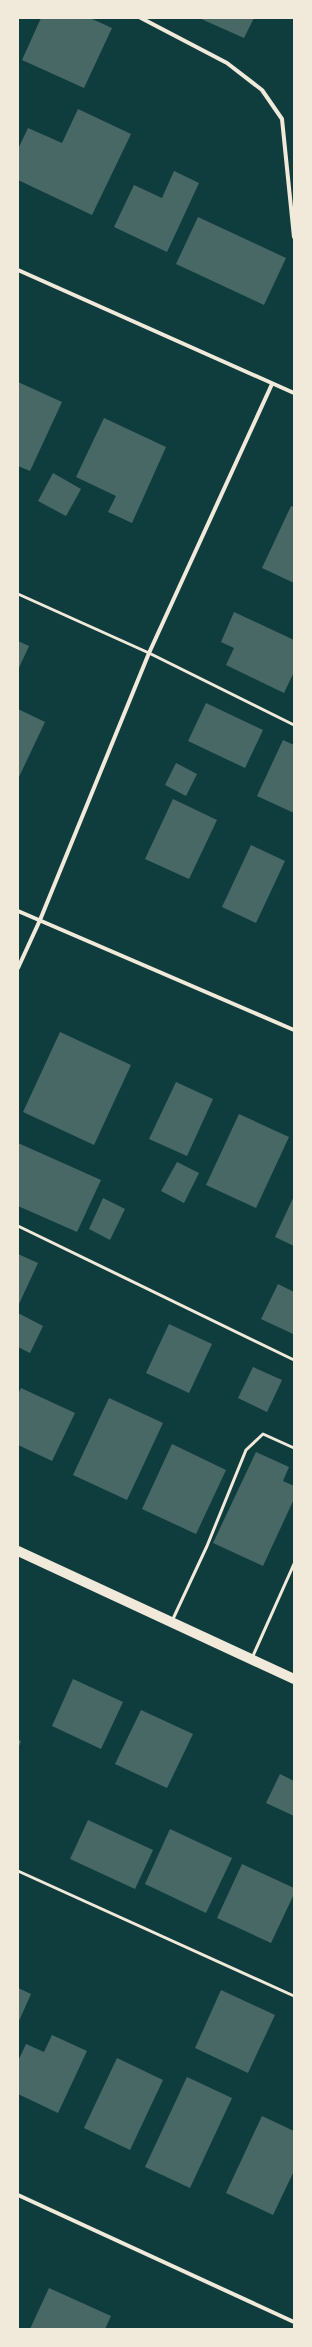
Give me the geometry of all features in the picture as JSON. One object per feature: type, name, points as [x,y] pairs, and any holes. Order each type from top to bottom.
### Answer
[{"type":"main road","points":[[18,1551],[294,1679]]},
{"type":"street","points":[[141,18],[227,63],[262,90],[282,119],[294,237]]},
{"type":"street","points":[[18,270],[294,393]]},
{"type":"street","points":[[18,968],[40,920],[149,653],[272,384]]},
{"type":"street","points":[[18,911],[294,1030]]},
{"type":"street","points":[[18,2195],[294,2322]]},
{"type":"lane","points":[[18,594],[149,653],[294,725]]},
{"type":"lane","points":[[18,1226],[294,1360]]},
{"type":"lane","points":[[172,1622],[208,1546],[246,1450],[263,1434],[294,1448]]},
{"type":"lane","points":[[251,1659],[294,1564]]},
{"type":"lane","points":[[18,1871],[294,1996]]},
{"type":"building","points":[[41,18],[90,18],[112,28],[84,88],[22,60]]},
{"type":"building","points":[[199,18],[254,18],[244,38]]},
{"type":"building","points":[[78,109],[131,134],[92,215],[18,180],[18,149],[28,128],[62,143]]},
{"type":"building","points":[[174,171],[199,183],[167,252],[114,227],[134,185],[162,198]]},
{"type":"building","points":[[198,217],[286,258],[264,305],[176,264]]},
{"type":"building","points":[[18,382],[62,402],[30,471],[18,466]]},
{"type":"building","points":[[104,418],[166,447],[132,523],[108,512],[116,496],[76,477]]},
{"type":"building","points":[[53,473],[81,489],[66,516],[38,501]]},
{"type":"building","points":[[291,506],[294,507],[294,583],[262,568]]},
{"type":"building","points":[[234,612],[294,640],[294,672],[284,693],[226,665],[234,648],[221,642]]},
{"type":"building","points":[[18,641],[29,646],[18,670]]},
{"type":"building","points":[[206,703],[263,730],[245,768],[188,741]]},
{"type":"building","points":[[18,709],[45,722],[18,779]]},
{"type":"building","points":[[283,740],[294,745],[294,813],[257,796]]},
{"type":"building","points":[[176,763],[197,774],[186,796],[165,785]]},
{"type":"building","points":[[173,799],[217,820],[189,879],[145,859]]},
{"type":"building","points":[[251,845],[285,861],[256,923],[222,907]]},
{"type":"building","points":[[60,1032],[131,1065],[94,1145],[23,1112]]},
{"type":"building","points":[[176,1082],[213,1099],[187,1156],[149,1139]]},
{"type":"building","points":[[239,1114],[289,1137],[256,1208],[206,1185]]},
{"type":"building","points":[[18,1143],[101,1180],[77,1232],[18,1206]]},
{"type":"building","points":[[177,1162],[199,1173],[184,1203],[161,1191]]},
{"type":"building","points":[[294,1196],[294,1246],[275,1237]]},
{"type":"building","points":[[103,1198],[125,1209],[110,1240],[89,1229]]},
{"type":"building","points":[[18,1254],[38,1263],[18,1306]]},
{"type":"building","points":[[278,1284],[294,1292],[293,1334],[261,1319]]},
{"type":"building","points":[[18,1313],[43,1326],[30,1353],[18,1347]]},
{"type":"building","points":[[169,1324],[212,1344],[189,1393],[146,1373]]},
{"type":"building","points":[[253,1367],[282,1380],[267,1412],[238,1398]]},
{"type":"building","points":[[21,1388],[75,1413],[52,1461],[18,1445],[18,1394]]},
{"type":"building","points":[[109,1398],[163,1423],[127,1500],[73,1475]]},
{"type":"building","points":[[172,1444],[226,1470],[196,1534],[142,1509]]},
{"type":"building","points":[[256,1452],[289,1467],[283,1481],[294,1486],[294,1499],[263,1566],[213,1543]]},
{"type":"building","points":[[73,1679],[123,1702],[101,1749],[52,1726]]},
{"type":"building","points":[[141,1710],[193,1734],[167,1788],[115,1764]]},
{"type":"building","points":[[18,1740],[21,1741],[18,1749]]},
{"type":"building","points":[[280,1774],[294,1781],[294,1816],[266,1803]]},
{"type":"building","points":[[88,1820],[153,1850],[135,1889],[70,1859]]},
{"type":"building","points":[[170,1829],[232,1858],[206,1913],[145,1884]]},
{"type":"building","points":[[242,1864],[294,1888],[294,1894],[271,1943],[217,1918]]},
{"type":"building","points":[[18,1988],[31,1994],[18,2023]]},
{"type":"building","points":[[221,1990],[275,2015],[248,2073],[195,2048]]},
{"type":"building","points":[[52,2035],[87,2051],[58,2113],[18,2094],[18,2061],[26,2044],[44,2052]]},
{"type":"building","points":[[117,2058],[163,2080],[130,2150],[84,2128]]},
{"type":"building","points":[[187,2077],[232,2098],[190,2188],[145,2167]]},
{"type":"building","points":[[262,2116],[294,2131],[294,2171],[273,2215],[226,2193]]},
{"type":"building","points":[[49,2288],[111,2316],[105,2329],[30,2329]]}]
